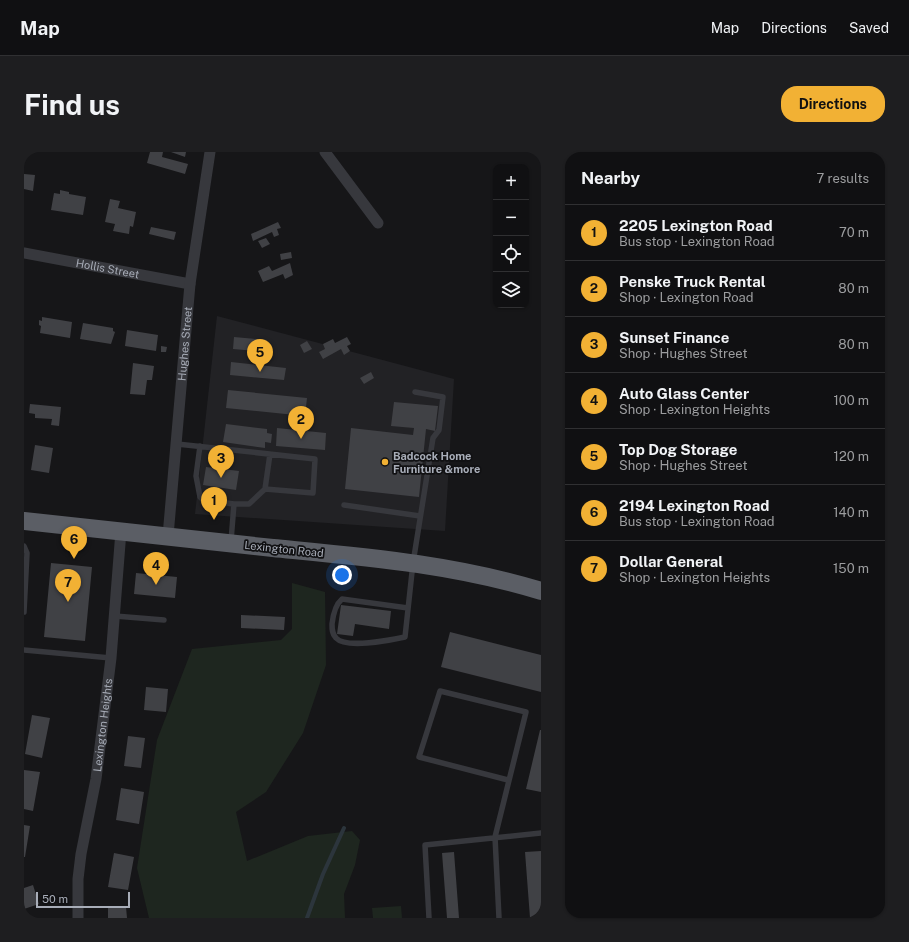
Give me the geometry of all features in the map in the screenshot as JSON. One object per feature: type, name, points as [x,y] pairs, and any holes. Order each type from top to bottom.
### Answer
[{"type":"highway","name":"Lexington Road","points":[[24,521],[413,563],[471,572],[541,591]]},
{"type":"street","name":"Hughes Street","points":[[168,536],[190,284],[210,152]]},
{"type":"street","points":[[325,152],[378,223]]},
{"type":"street","name":"Hollis Street","points":[[24,253],[190,284]]},
{"type":"street","name":"Lexington Heights","points":[[78,918],[78,879],[80,854],[96,779],[111,658],[121,531]]},
{"type":"lane","points":[[408,608],[342,599],[337,603],[332,622],[332,632],[336,639],[348,644],[405,637],[420,516],[433,438],[439,430],[443,397],[415,392]]},
{"type":"lane","points":[[176,444],[315,459],[313,493],[265,489]]},
{"type":"lane","points":[[200,446],[196,476],[200,497],[203,500],[234,504],[249,504],[265,489],[270,454]]},
{"type":"lane","points":[[230,543],[234,504]]},
{"type":"lane","points":[[344,505],[420,516]]},
{"type":"lane","points":[[24,546],[28,553],[24,612]]},
{"type":"lane","points":[[115,616],[164,620]]},
{"type":"lane","points":[[24,650],[111,658]]},
{"type":"lane","points":[[499,918],[495,837],[526,712],[440,691],[419,756],[508,780]]},
{"type":"lane","points":[[429,918],[425,845],[541,833]]},
{"type":"shaded area","points":[[217,316],[454,379],[445,531],[195,514]]},
{"type":"shaded area","points":[[292,583],[325,592],[326,665],[303,733],[266,792],[236,812],[247,861],[308,836],[352,831],[360,840],[355,865],[344,894],[345,918],[149,918],[137,868],[157,740],[192,649],[281,640],[292,629]]},
{"type":"shaded area","points":[[401,906],[402,918],[373,918],[372,908]]},
{"type":"building","points":[[150,152],[163,152],[162,157],[188,164],[185,174],[147,163]]},
{"type":"building","points":[[171,152],[186,152],[185,157]]},
{"type":"building","points":[[24,174],[35,175],[33,191],[24,189]]},
{"type":"building","points":[[60,190],[69,192],[69,194],[86,197],[83,215],[51,210],[54,193],[60,194]]},
{"type":"building","points":[[110,199],[120,201],[118,208],[136,212],[133,227],[130,226],[129,234],[113,231],[115,224],[105,222]]},
{"type":"building","points":[[278,222],[281,228],[277,229],[279,235],[274,237],[272,232],[253,241],[251,234]]},
{"type":"building","points":[[151,227],[176,232],[174,240],[149,234]]},
{"type":"building","points":[[266,238],[270,244],[262,248],[258,241]]},
{"type":"building","points":[[291,252],[292,258],[281,260],[280,254]]},
{"type":"building","points":[[290,263],[293,275],[285,279],[283,274],[263,282],[258,271],[269,266],[272,271]]},
{"type":"building","points":[[42,317],[72,322],[70,338],[40,333],[41,326],[39,325],[39,320],[42,321]]},
{"type":"building","points":[[83,323],[113,328],[113,331],[115,332],[111,344],[80,339]]},
{"type":"building","points":[[127,330],[158,335],[156,351],[125,346]]},
{"type":"building","points":[[234,337],[267,340],[266,352],[233,349]]},
{"type":"building","points":[[347,337],[351,344],[347,346],[350,351],[344,355],[341,349],[323,359],[319,352],[325,349],[323,344],[333,339],[335,343]]},
{"type":"building","points":[[307,341],[312,349],[304,353],[300,345]]},
{"type":"building","points":[[161,346],[167,347],[166,352],[161,352]]},
{"type":"building","points":[[231,362],[286,368],[284,380],[230,375]]},
{"type":"building","points":[[133,363],[154,366],[152,380],[147,380],[145,395],[130,394]]},
{"type":"building","points":[[371,372],[374,378],[364,384],[360,378]]},
{"type":"building","points":[[228,390],[307,398],[305,416],[226,408]]},
{"type":"building","name":"Badcock Home Furniture &more","points":[[394,402],[438,406],[435,431],[426,429],[419,497],[345,489],[351,428],[413,435],[414,428],[391,426]]},
{"type":"building","points":[[30,404],[61,407],[59,426],[51,425],[52,419],[35,418],[35,414],[29,413]]},
{"type":"building","points":[[226,424],[267,429],[267,433],[272,434],[271,443],[265,442],[265,448],[223,442]]},
{"type":"building","points":[[277,428],[326,433],[325,450],[276,446]]},
{"type":"building","points":[[35,445],[53,448],[49,473],[31,470]]},
{"type":"building","points":[[206,467],[239,471],[236,490],[203,485]]},
{"type":"building","points":[[51,563],[92,567],[85,641],[44,637]]},
{"type":"building","points":[[136,573],[177,577],[175,598],[134,594]]},
{"type":"building","points":[[341,605],[391,611],[389,629],[355,624],[353,636],[337,634]]},
{"type":"building","points":[[241,615],[285,617],[284,630],[241,628]]},
{"type":"building","points":[[450,632],[541,655],[541,692],[441,667]]},
{"type":"building","points":[[146,687],[168,689],[166,712],[144,710]]},
{"type":"building","points":[[32,715],[50,718],[42,758],[25,754]]},
{"type":"building","points":[[541,730],[541,792],[526,789]]},
{"type":"building","points":[[128,736],[145,738],[141,768],[124,766]]},
{"type":"building","points":[[24,770],[40,772],[33,811],[24,809]]},
{"type":"building","points":[[121,788],[144,792],[139,824],[116,820]]},
{"type":"building","points":[[24,825],[30,826],[25,857],[24,857]]},
{"type":"building","points":[[541,851],[541,918],[530,918],[525,852]]},
{"type":"building","points":[[454,852],[459,918],[447,918],[442,853]]},
{"type":"building","points":[[114,853],[134,857],[128,890],[108,887]]},
{"type":"building","points":[[33,885],[39,904],[24,909],[24,888]]},
{"type":"building","points":[[108,907],[126,907],[127,918],[108,918]]},
{"type":"waterway","points":[[307,918],[323,874],[344,828]]},
{"type":"place","name":"Top Dog Storage","points":[[260,372]]},
{"type":"place","name":"Penske Truck Rental","points":[[301,439]]},
{"type":"place","name":"Badcock Home Furniture &more","points":[[385,462]]},
{"type":"place","name":"Sunset Finance","points":[[221,478]]},
{"type":"place","name":"2205 Lexington Road","points":[[214,520]]},
{"type":"place","name":"2194 Lexington Road","points":[[74,559]]},
{"type":"place","name":"Auto Glass Center","points":[[156,585]]},
{"type":"place","name":"Dollar General","points":[[68,602]]}]
